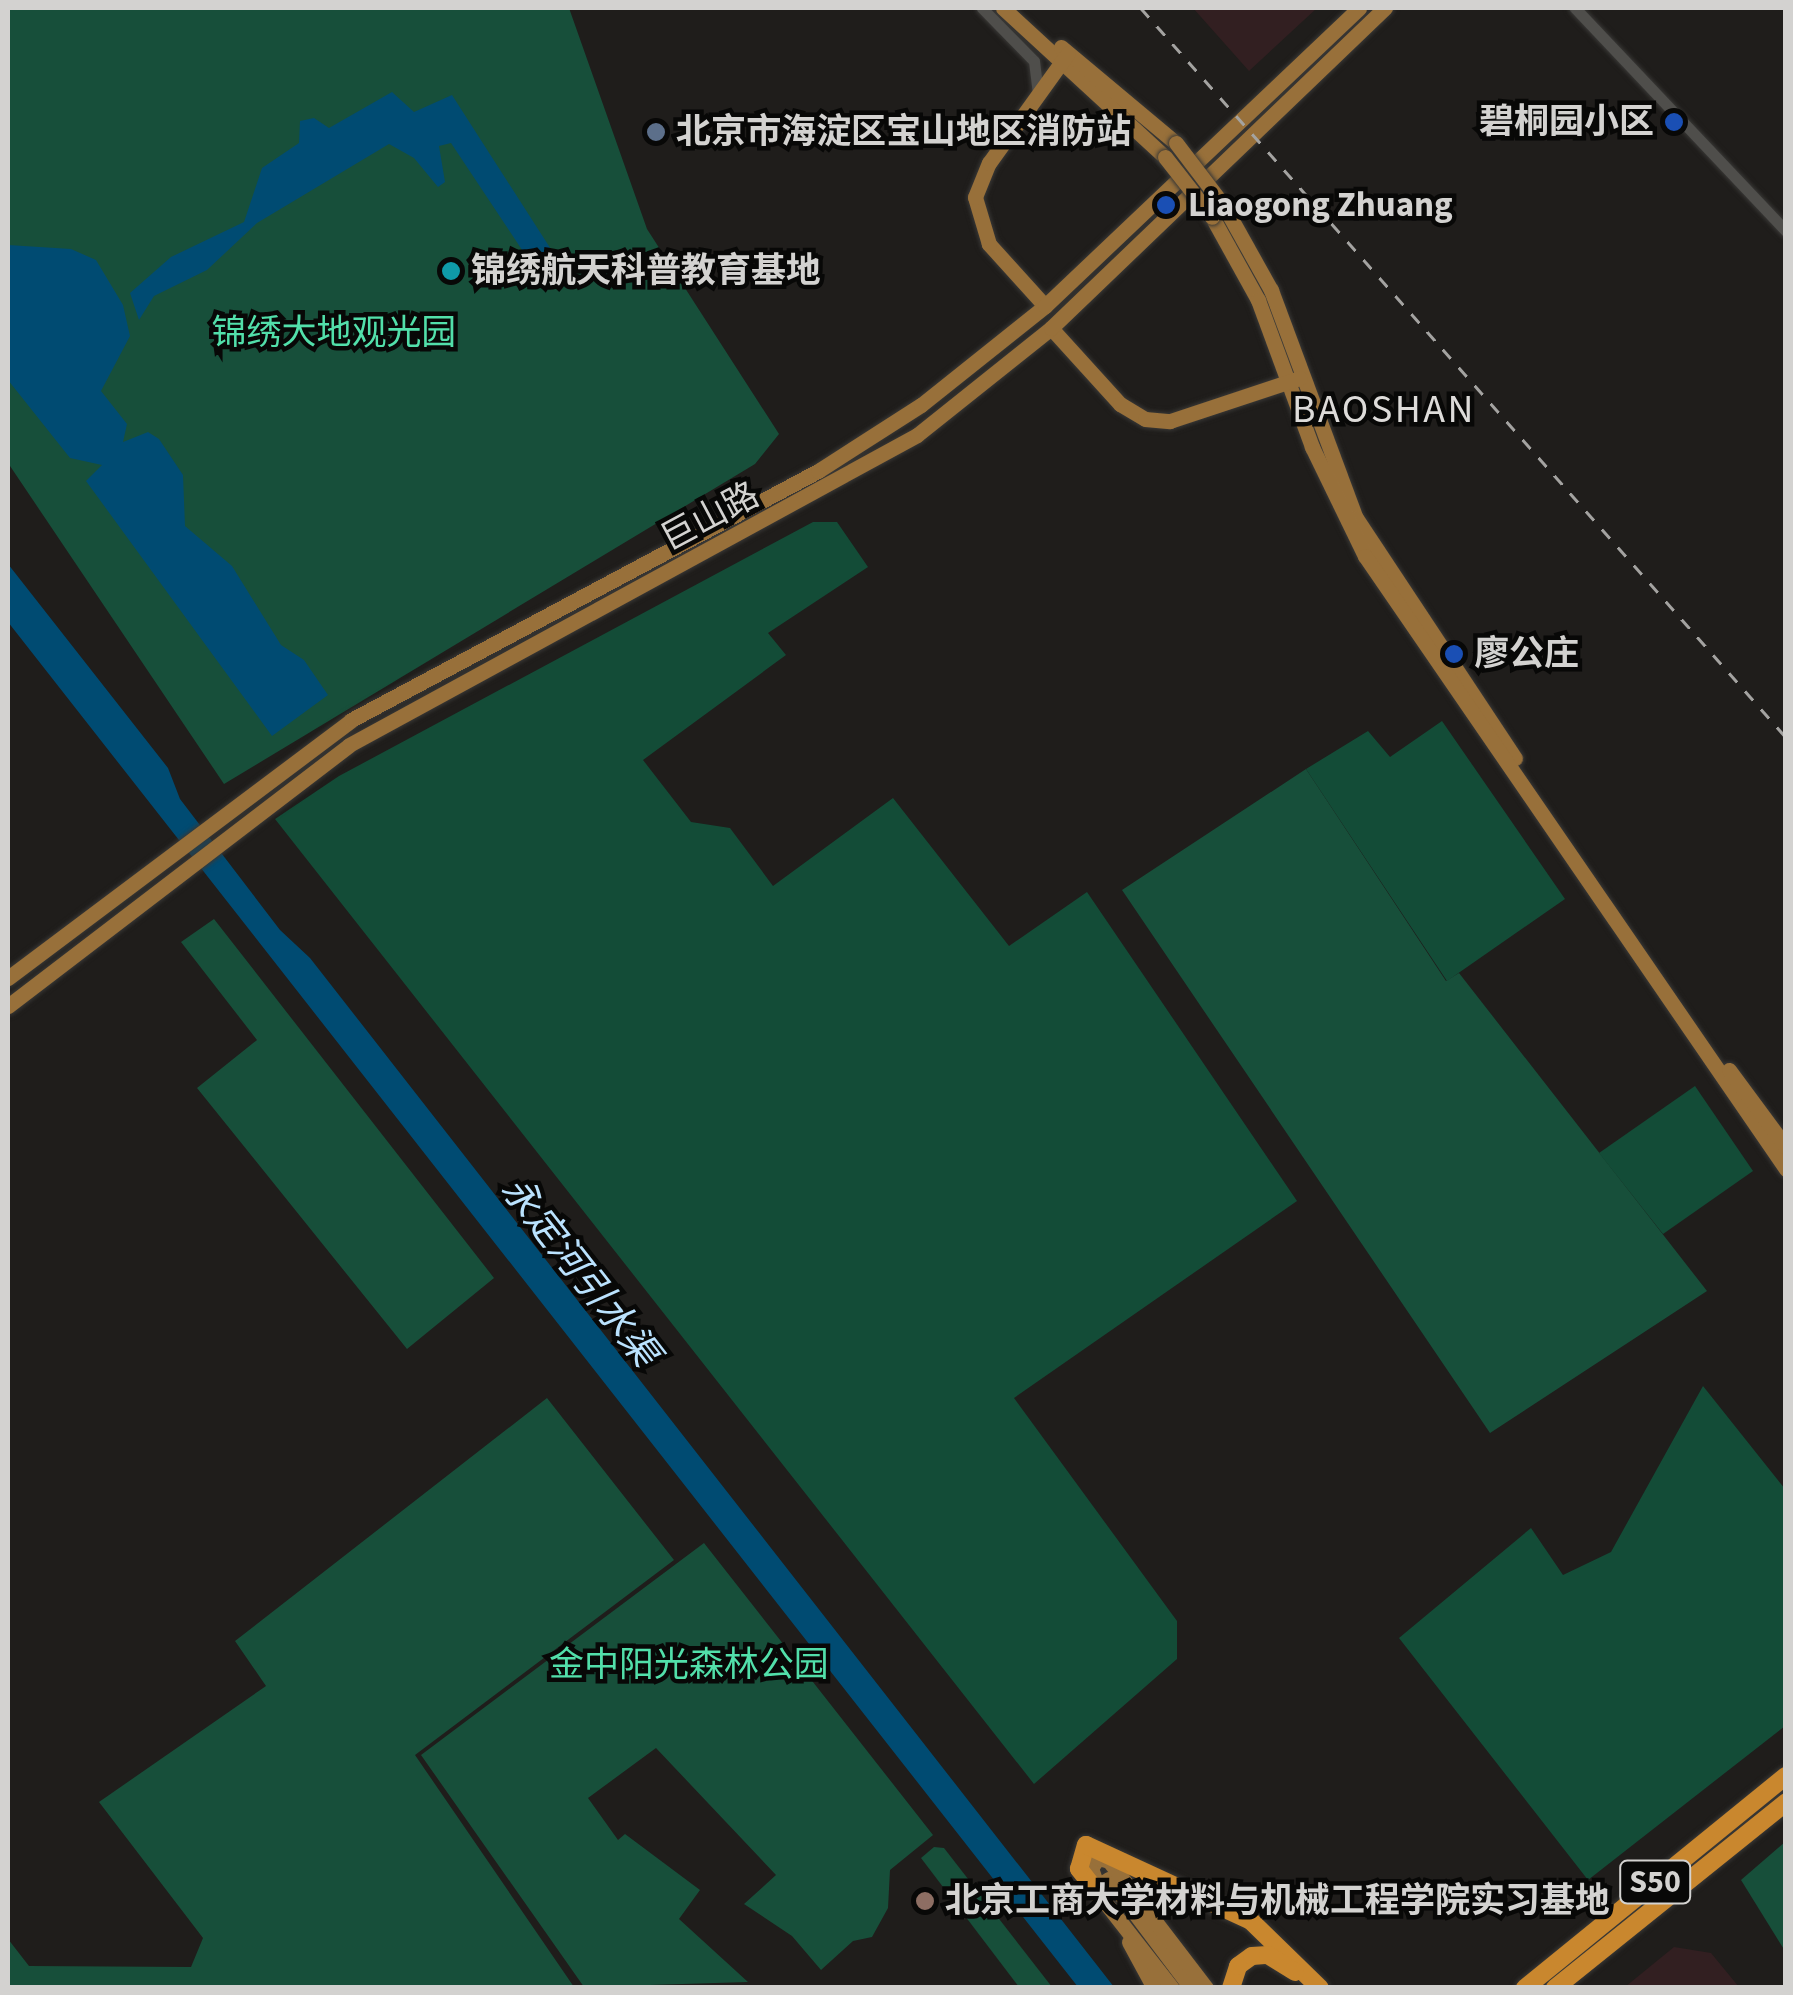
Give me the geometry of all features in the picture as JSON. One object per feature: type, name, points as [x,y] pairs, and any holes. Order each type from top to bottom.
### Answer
[{"type":"highway","name":"S50","points":[[1554,1982],[1786,1776]]},
{"type":"highway","name":"S50","points":[[1524,1988],[1554,1982],[1786,1802]]},
{"type":"highway","points":[[1100,1896],[1078,1869],[1086,1845],[1251,1920],[1320,1988]]},
{"type":"highway","points":[[1231,1988],[1238,1966],[1268,1954],[1308,1988]]},
{"type":"main road","points":[[1002,8],[1176,144],[1218,212],[1297,379],[1333,468],[1380,560],[1786,1147]]},
{"type":"main road","points":[[1017,8],[1218,212]]},
{"type":"main road","name":"巨山路","points":[[8,978],[218,816],[351,720],[862,444],[1046,306],[1359,8]]},
{"type":"main road","name":"巨山路","points":[[8,1006],[227,832],[349,746],[872,463],[1051,328],[1386,8]]},
{"type":"main road","points":[[1046,306],[989,244],[976,209],[980,178],[1065,57]]},
{"type":"main road","points":[[1051,328],[1120,404],[1146,420],[1170,422],[1297,379]]},
{"type":"main road","points":[[1297,379],[1338,507],[1374,570],[1786,1168]]},
{"type":"main road","points":[[1172,1988],[1100,1896],[1091,1868],[1098,1858],[1109,1861],[1206,1988]]},
{"type":"main road","points":[[1100,1896],[1109,1879],[1190,1988]]},
{"type":"main road","points":[[1122,1925],[1154,1988]]},
{"type":"street","points":[[982,8],[1034,61],[1038,94]]},
{"type":"street","points":[[1575,8],[1786,231]]},
{"type":"shaded area","points":[[1193,8],[1317,8],[1249,71]]},
{"type":"shaded area","points":[[1674,1947],[1711,1953],[1739,1987],[1625,1987]]},
{"type":"green space","name":"锦绣大地观光园","points":[[8,8],[569,8],[647,229],[779,434],[755,464],[224,784],[8,463]]},
{"type":"green space","points":[[813,522],[837,522],[868,567],[768,633],[786,655],[643,760],[691,822],[730,828],[773,886],[893,798],[1009,946],[1087,892],[1297,1201],[1014,1398],[1177,1621],[1177,1659],[1034,1784],[275,819],[339,776]]},
{"type":"green space","points":[[1442,721],[1565,899],[1447,981],[1306,769],[1368,731],[1390,757]]},
{"type":"green space","points":[[1306,769],[1446,981],[1459,973],[1707,1291],[1490,1433],[1122,890]]},
{"type":"green space","points":[[214,919],[494,1278],[407,1349],[197,1088],[257,1040],[181,942]]},
{"type":"green space","points":[[1695,1086],[1753,1171],[1663,1234],[1599,1153]]},
{"type":"green space","points":[[1703,1386],[1785,1489],[1785,1726],[1588,1880],[1399,1638],[1531,1528],[1563,1575],[1611,1552]]},
{"type":"green space","points":[[547,1398],[674,1560],[415,1755],[574,1987],[8,1987],[8,1939],[29,1966],[191,1967],[203,1938],[99,1802],[266,1686],[235,1641]]},
{"type":"green space","name":"金中阳光森林公园","points":[[704,1543],[933,1835],[890,1870],[888,1908],[872,1937],[853,1941],[821,1970],[792,1936],[744,1904],[776,1875],[656,1748],[588,1798],[618,1840],[625,1834],[700,1890],[679,1919],[748,1982],[584,1987],[421,1755]]},
{"type":"green space","points":[[1785,1842],[1785,1951],[1741,1880]]},
{"type":"green space","points":[[934,1847],[944,1848],[1052,1987],[1019,1987],[921,1858]]},
{"type":"water","points":[[392,92],[414,112],[452,95],[563,268],[557,278],[544,283],[451,143],[439,146],[445,182],[438,187],[414,158],[389,144],[257,223],[207,270],[154,296],[139,320],[130,293],[171,257],[244,222],[262,168],[299,143],[300,121],[314,118],[329,128]]},
{"type":"water","points":[[8,245],[71,249],[96,260],[123,305],[130,336],[101,391],[127,424],[123,442],[148,432],[159,439],[183,475],[185,526],[232,566],[281,645],[304,660],[328,695],[272,736],[86,481],[102,465],[70,458],[8,380]]},
{"type":"water","points":[[8,564],[168,768],[180,799],[280,930],[310,958],[1114,1987],[1078,1987],[8,622]]},
{"type":"railway","points":[[1141,8],[1786,737]]},
{"type":"place","name":"碧桐园小区","points":[[1674,122]]},
{"type":"place","name":"北京市海淀区宝山地区消防站","points":[[656,132]]},
{"type":"place","name":"Liaogong Zhuang","points":[[1166,205]]},
{"type":"place","name":"锦绣航天科普教育基地","points":[[451,271]]},
{"type":"place","name":"廖公庄","points":[[1454,654]]},
{"type":"place","name":"北京工商大学材料与机械工程学院实习基地","points":[[925,1901]]},
{"type":"district","name":"BAOSHAN","points":[[1384,410]]},
{"type":"water label","name":"永定河引水渠","points":[[579,1272]]}]
